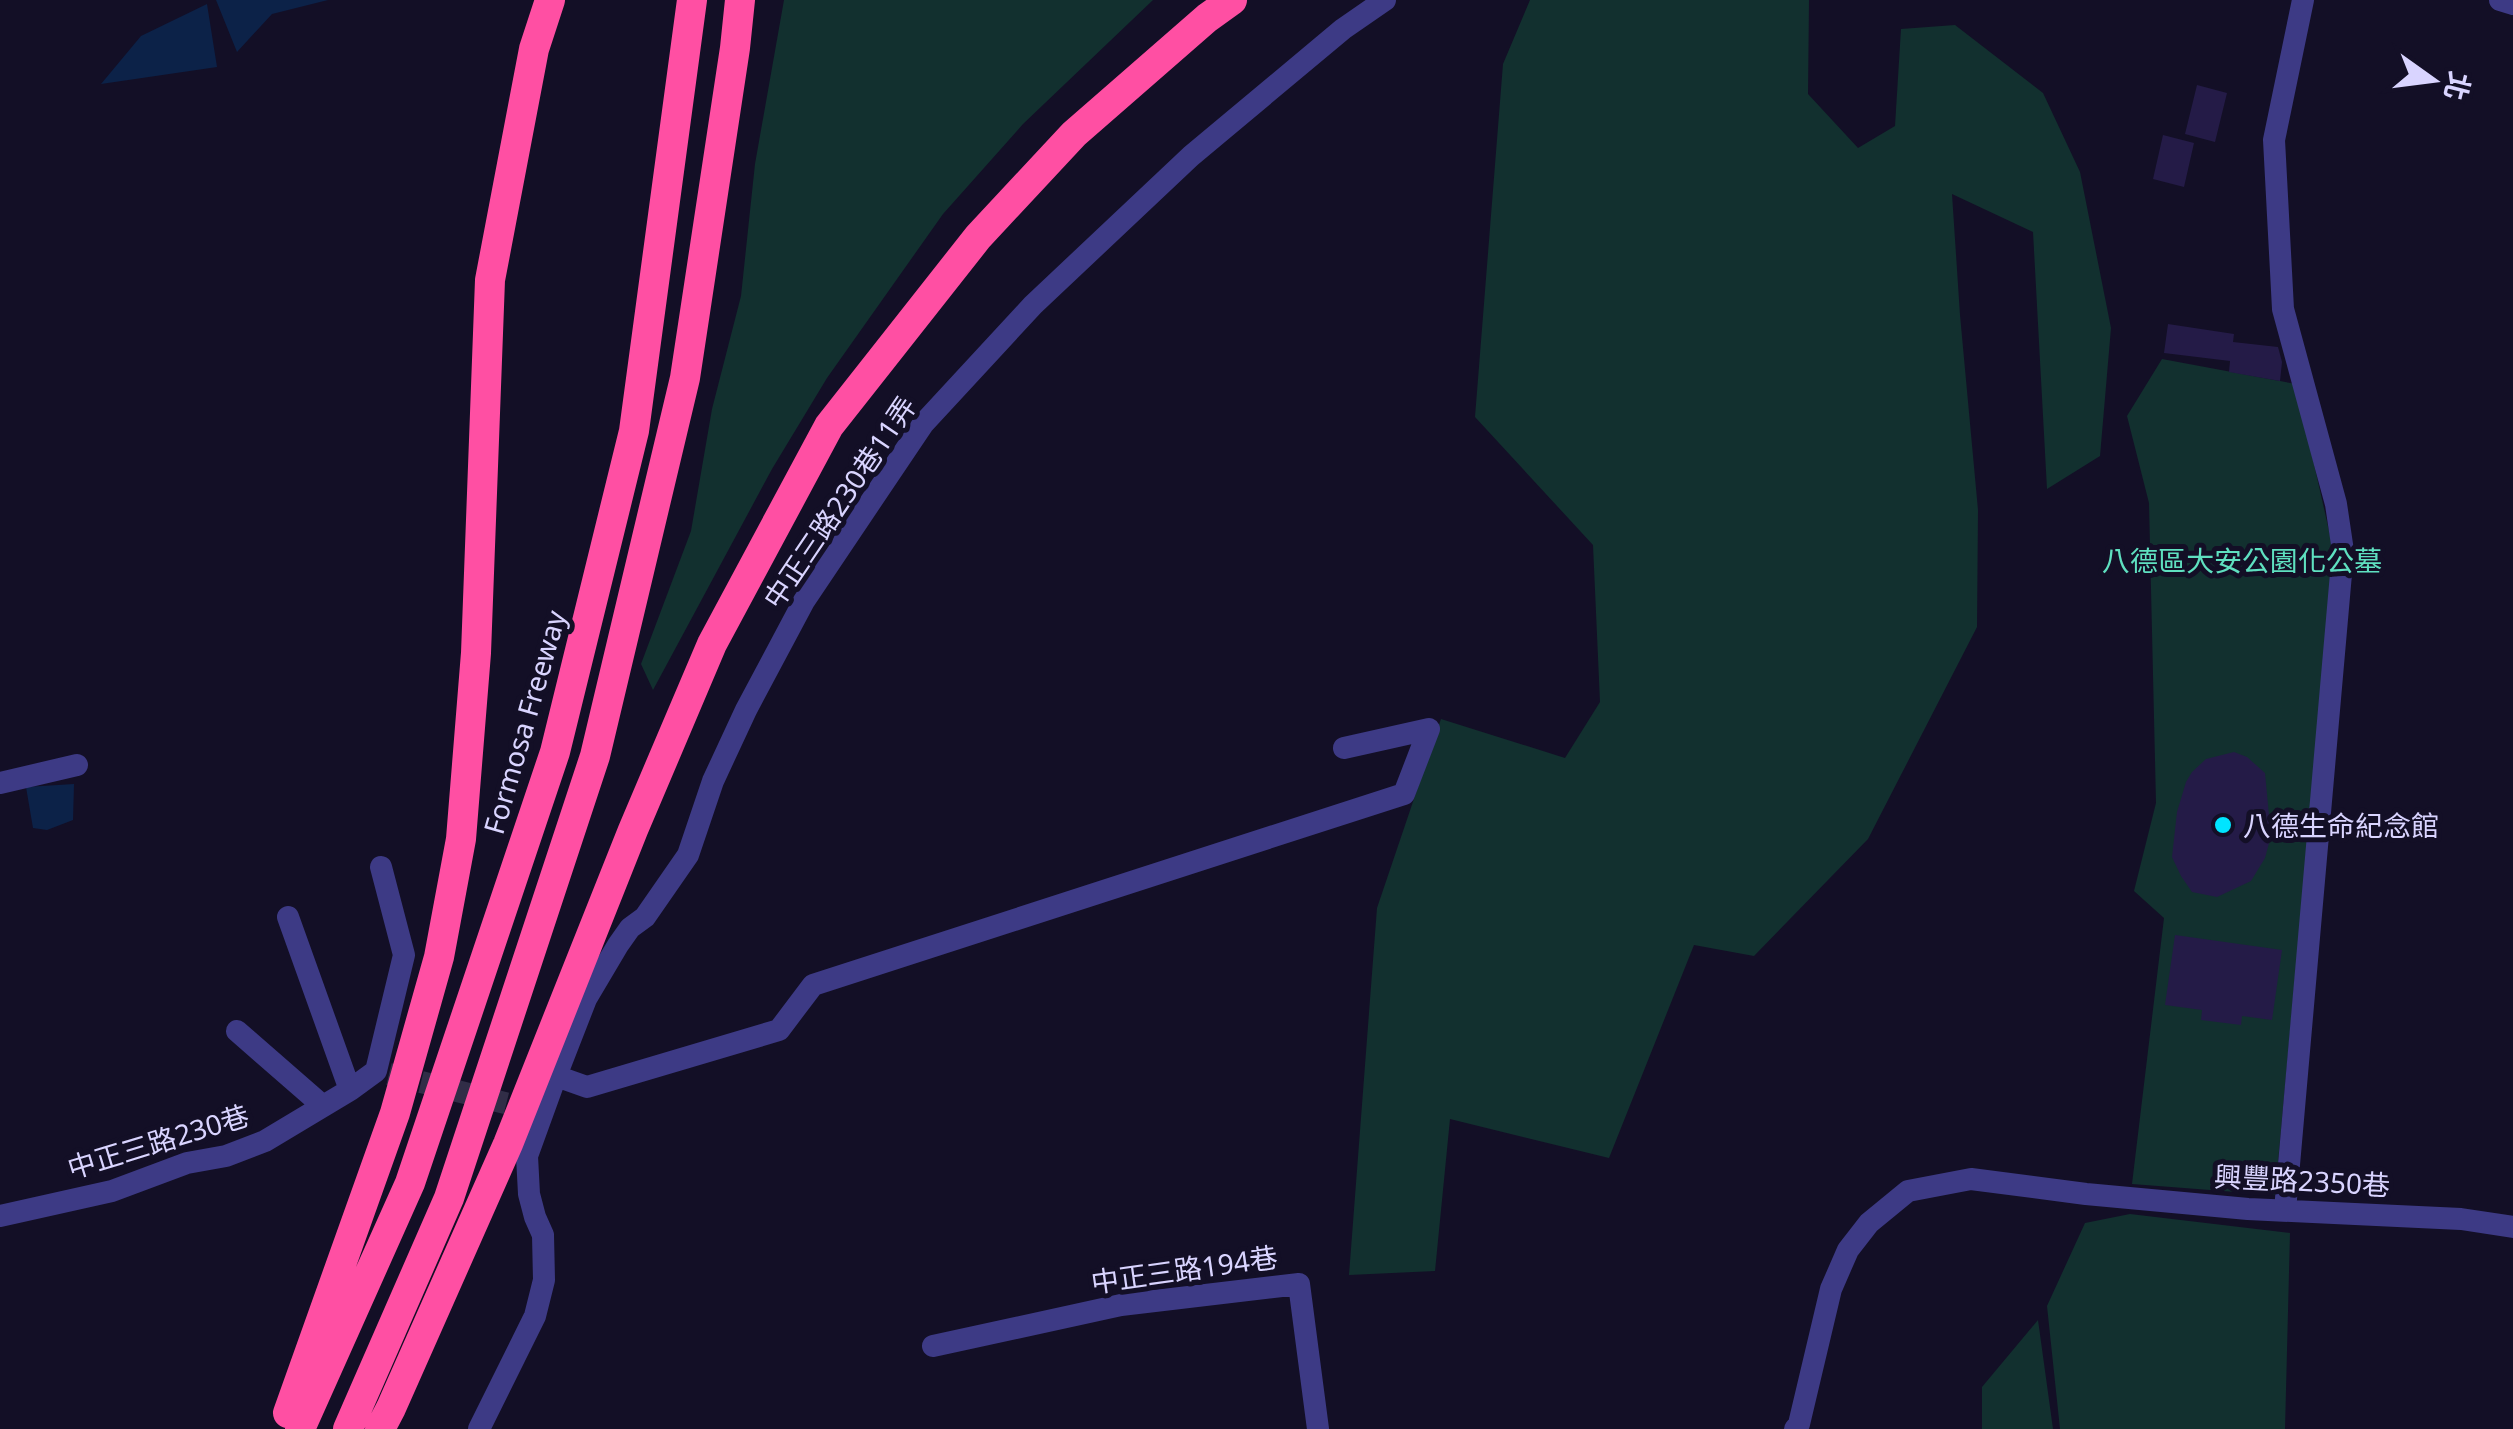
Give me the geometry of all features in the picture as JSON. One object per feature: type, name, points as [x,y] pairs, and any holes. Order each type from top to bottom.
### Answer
[{"type":"highway","points":[[282,1429],[395,1113],[439,957],[460,838],[476,653],[490,280],[534,49],[550,0]]},
{"type":"highway","name":"Formosa Freeway","points":[[300,1429],[410,1183],[555,752],[634,431],[692,0]]},
{"type":"highway","points":[[348,1429],[450,1198],[595,756],[685,378],[740,0]]},
{"type":"highway","points":[[380,1429],[508,1144],[712,644],[830,426],[978,236],[1074,134],[1232,0]]},
{"type":"street","name":"中正三路230巷11弄","points":[[480,1429],[535,1316],[544,1280],[544,1235],[528,1194],[527,1156],[586,999],[630,928],[645,916],[688,855],[713,781],[804,601],[923,424],[1033,305],[1191,156],[1342,29],[1385,0]]},
{"type":"street","points":[[2285,1210],[2343,552],[2336,504],[2283,308],[2274,140],[2303,0]]},
{"type":"street","points":[[2500,0],[2513,4]]},
{"type":"street","points":[[556,1076],[587,1086],[779,1030],[813,985],[1404,794],[1429,729],[1344,748]]},
{"type":"street","points":[[0,783],[77,765]]},
{"type":"street","name":"中正三路230巷","points":[[0,1216],[112,1191],[186,1163],[226,1156],[265,1141],[376,1071],[404,955],[380,868]]},
{"type":"street","points":[[288,917],[350,1090]]},
{"type":"street","points":[[238,1031],[323,1106]]},
{"type":"street","name":"興豐路2350巷","points":[[1795,1429],[1830,1290],[1848,1250],[1869,1223],[1908,1191],[1971,1179],[2248,1209],[2460,1219],[2513,1226]]},
{"type":"street","name":"中正三路194巷","points":[[934,1346],[1121,1306],[1299,1284],[1318,1429]]},
{"type":"green space","points":[[784,0],[1153,0],[1023,124],[943,214],[827,378],[772,469],[653,690],[641,664],[691,531],[712,409],[741,296],[755,164]]},
{"type":"green space","points":[[1530,0],[1809,0],[1808,94],[1858,148],[1895,126],[1901,29],[1955,25],[2043,93],[2080,172],[2111,328],[2100,456],[2047,489],[2033,232],[1952,194],[1978,510],[1977,627],[1868,839],[1754,956],[1694,945],[1609,1158],[1450,1119],[1435,1271],[1349,1275],[1377,908],[1441,719],[1565,758],[1600,702],[1593,545],[1475,417],[1503,64]]},
{"type":"green space","name":"八德區大安公園化公墓","points":[[2162,359],[2296,384],[2334,553],[2275,1195],[2132,1184],[2164,918],[2134,891],[2156,803],[2149,503],[2127,416]]},
{"type":"green space","points":[[2130,1214],[2290,1233],[2285,1429],[2060,1429],[2047,1306],[2085,1223]]},
{"type":"green space","points":[[2038,1320],[2053,1429],[1982,1429],[1982,1387]]},
{"type":"water","points":[[216,0],[328,0],[272,14],[237,52]]},
{"type":"water","points":[[207,4],[217,67],[101,84],[141,36]]},
{"type":"water","points":[[74,784],[73,820],[47,830],[33,828],[26,787]]},
{"type":"building","points":[[2197,85],[2227,93],[2215,142],[2185,134]]},
{"type":"building","points":[[2163,135],[2194,143],[2184,187],[2153,179]]},
{"type":"building","points":[[2168,324],[2234,334],[2233,342],[2278,347],[2282,362],[2280,381],[2229,372],[2230,361],[2164,353]]},
{"type":"building","name":"八德生命紀念館","points":[[2234,752],[2247,757],[2265,773],[2271,836],[2265,858],[2251,881],[2217,897],[2192,892],[2172,857],[2177,812],[2186,782],[2206,759]]},
{"type":"building","points":[[2175,935],[2282,950],[2272,1020],[2242,1016],[2241,1025],[2201,1020],[2202,1010],[2165,1005]]},
{"type":"tunnel","points":[[389,1074],[537,1111]]},
{"type":"place","name":"八德生命紀念館","points":[[2223,825]]}]
